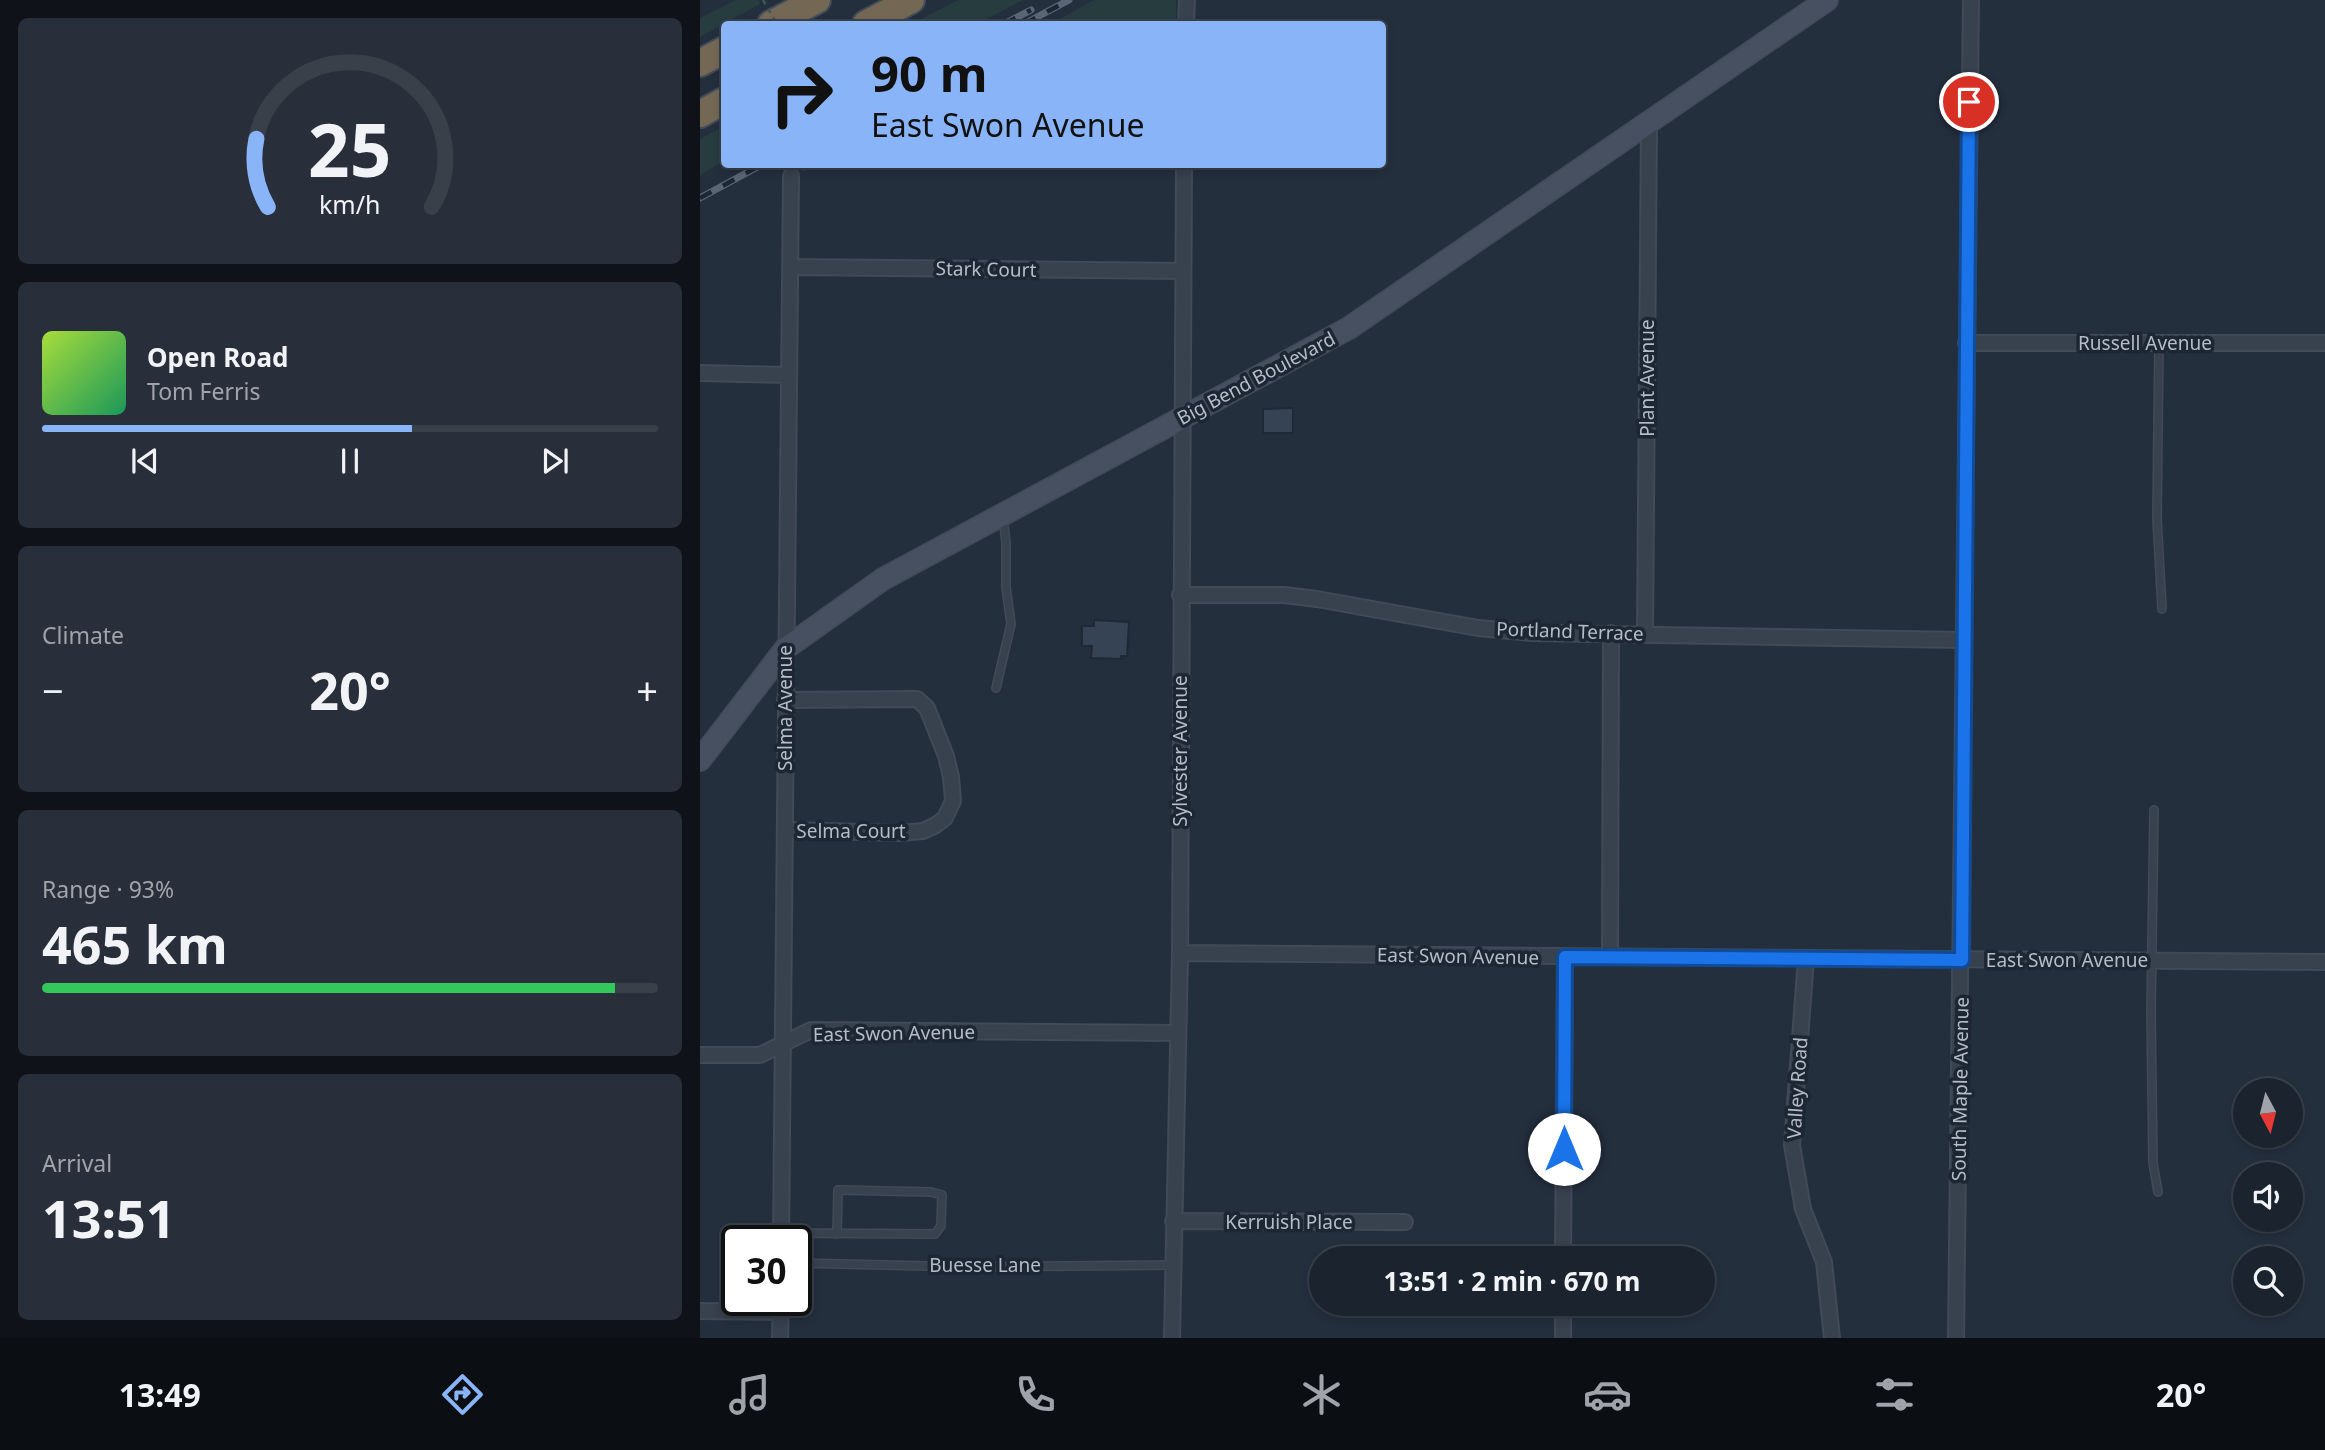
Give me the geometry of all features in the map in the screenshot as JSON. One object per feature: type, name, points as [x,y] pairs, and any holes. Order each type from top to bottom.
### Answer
[{"type":"highway","points":[[777,21],[817,0]]},
{"type":"highway","points":[[872,21],[911,0]]},
{"type":"highway","points":[[700,63],[721,52]]},
{"type":"highway","points":[[700,114],[721,103]]},
{"type":"main road","name":"Big Bend Boulevard","points":[[700,761],[786,648],[883,579],[1349,328],[1827,0]]},
{"type":"street","points":[[1186,21],[1187,0]]},
{"type":"street","name":"South Maple Avenue","points":[[1956,1338],[1971,0]]},
{"type":"street","name":"Plant Avenue","points":[[1645,633],[1649,124]]},
{"type":"street","name":"Sylvester Avenue","points":[[1172,1338],[1180,953],[1184,168]]},
{"type":"street","name":"Selma Avenue","points":[[781,1225],[791,176]]},
{"type":"street","name":"Stark Court","points":[[790,267],[1183,271]]},
{"type":"street","name":"Russell Avenue","points":[[1966,343],[2325,343]]},
{"type":"street","points":[[700,373],[788,375]]},
{"type":"street","name":"Portland Terrace","points":[[1180,595],[1284,595],[1478,628],[1533,633],[1963,640]]},
{"type":"street","points":[[1610,956],[1611,633]]},
{"type":"street","name":"Selma Court","points":[[785,700],[917,699],[927,708],[946,756],[953,790],[951,810],[936,825],[923,831],[785,831]]},
{"type":"street","name":"East Swon Avenue","points":[[1180,953],[2325,962]]},
{"type":"street","points":[[1563,1246],[1565,957]]},
{"type":"street","name":"Valley Road","points":[[1806,959],[1792,1145],[1803,1209],[1824,1262],[1832,1338]]},
{"type":"street","name":"East Swon Avenue","points":[[700,1055],[760,1055],[811,1030],[1177,1033]]},
{"type":"street","name":"Kerruish Place","points":[[1173,1221],[1405,1222]]},
{"type":"street","points":[[700,1311],[721,1310]]},
{"type":"street","points":[[780,1338],[781,1316]]},
{"type":"street","points":[[1563,1316],[1563,1338]]},
{"type":"lane","points":[[2159,343],[2157,518],[2162,609]]},
{"type":"lane","points":[[996,688],[1011,624],[1002,513]]},
{"type":"lane","points":[[2154,810],[2154,961],[2151,1011],[2153,1163],[2158,1192]]},
{"type":"lane","points":[[812,1235],[935,1234],[941,1226],[942,1195],[931,1192],[838,1190],[837,1234]]},
{"type":"lane","name":"Buesse Lane","points":[[812,1263],[1173,1265]]},
{"type":"path","points":[[763,0],[775,21]]},
{"type":"green space","points":[[736,0],[758,0],[760,4],[729,21],[721,21],[721,25],[700,37],[700,18]]},
{"type":"green space","points":[[958,0],[1023,0],[983,21],[918,21]]},
{"type":"green space","points":[[1094,0],[1176,0],[1176,21],[1056,21]]},
{"type":"green space","points":[[721,128],[721,163],[700,175],[700,139]]},
{"type":"building","points":[[1293,408],[1293,433],[1263,433],[1263,409]]},
{"type":"building","points":[[1094,620],[1129,622],[1127,656],[1121,656],[1122,659],[1091,658],[1092,646],[1082,646],[1082,626],[1094,626]]},
{"type":"railway","points":[[1030,21],[1069,0]]},
{"type":"railway","points":[[1010,21],[1031,10]]},
{"type":"railway","points":[[700,198],[756,168]]},
{"type":"route","points":[[1564,1149],[1565,957],[1962,960],[1969,102]]}]
